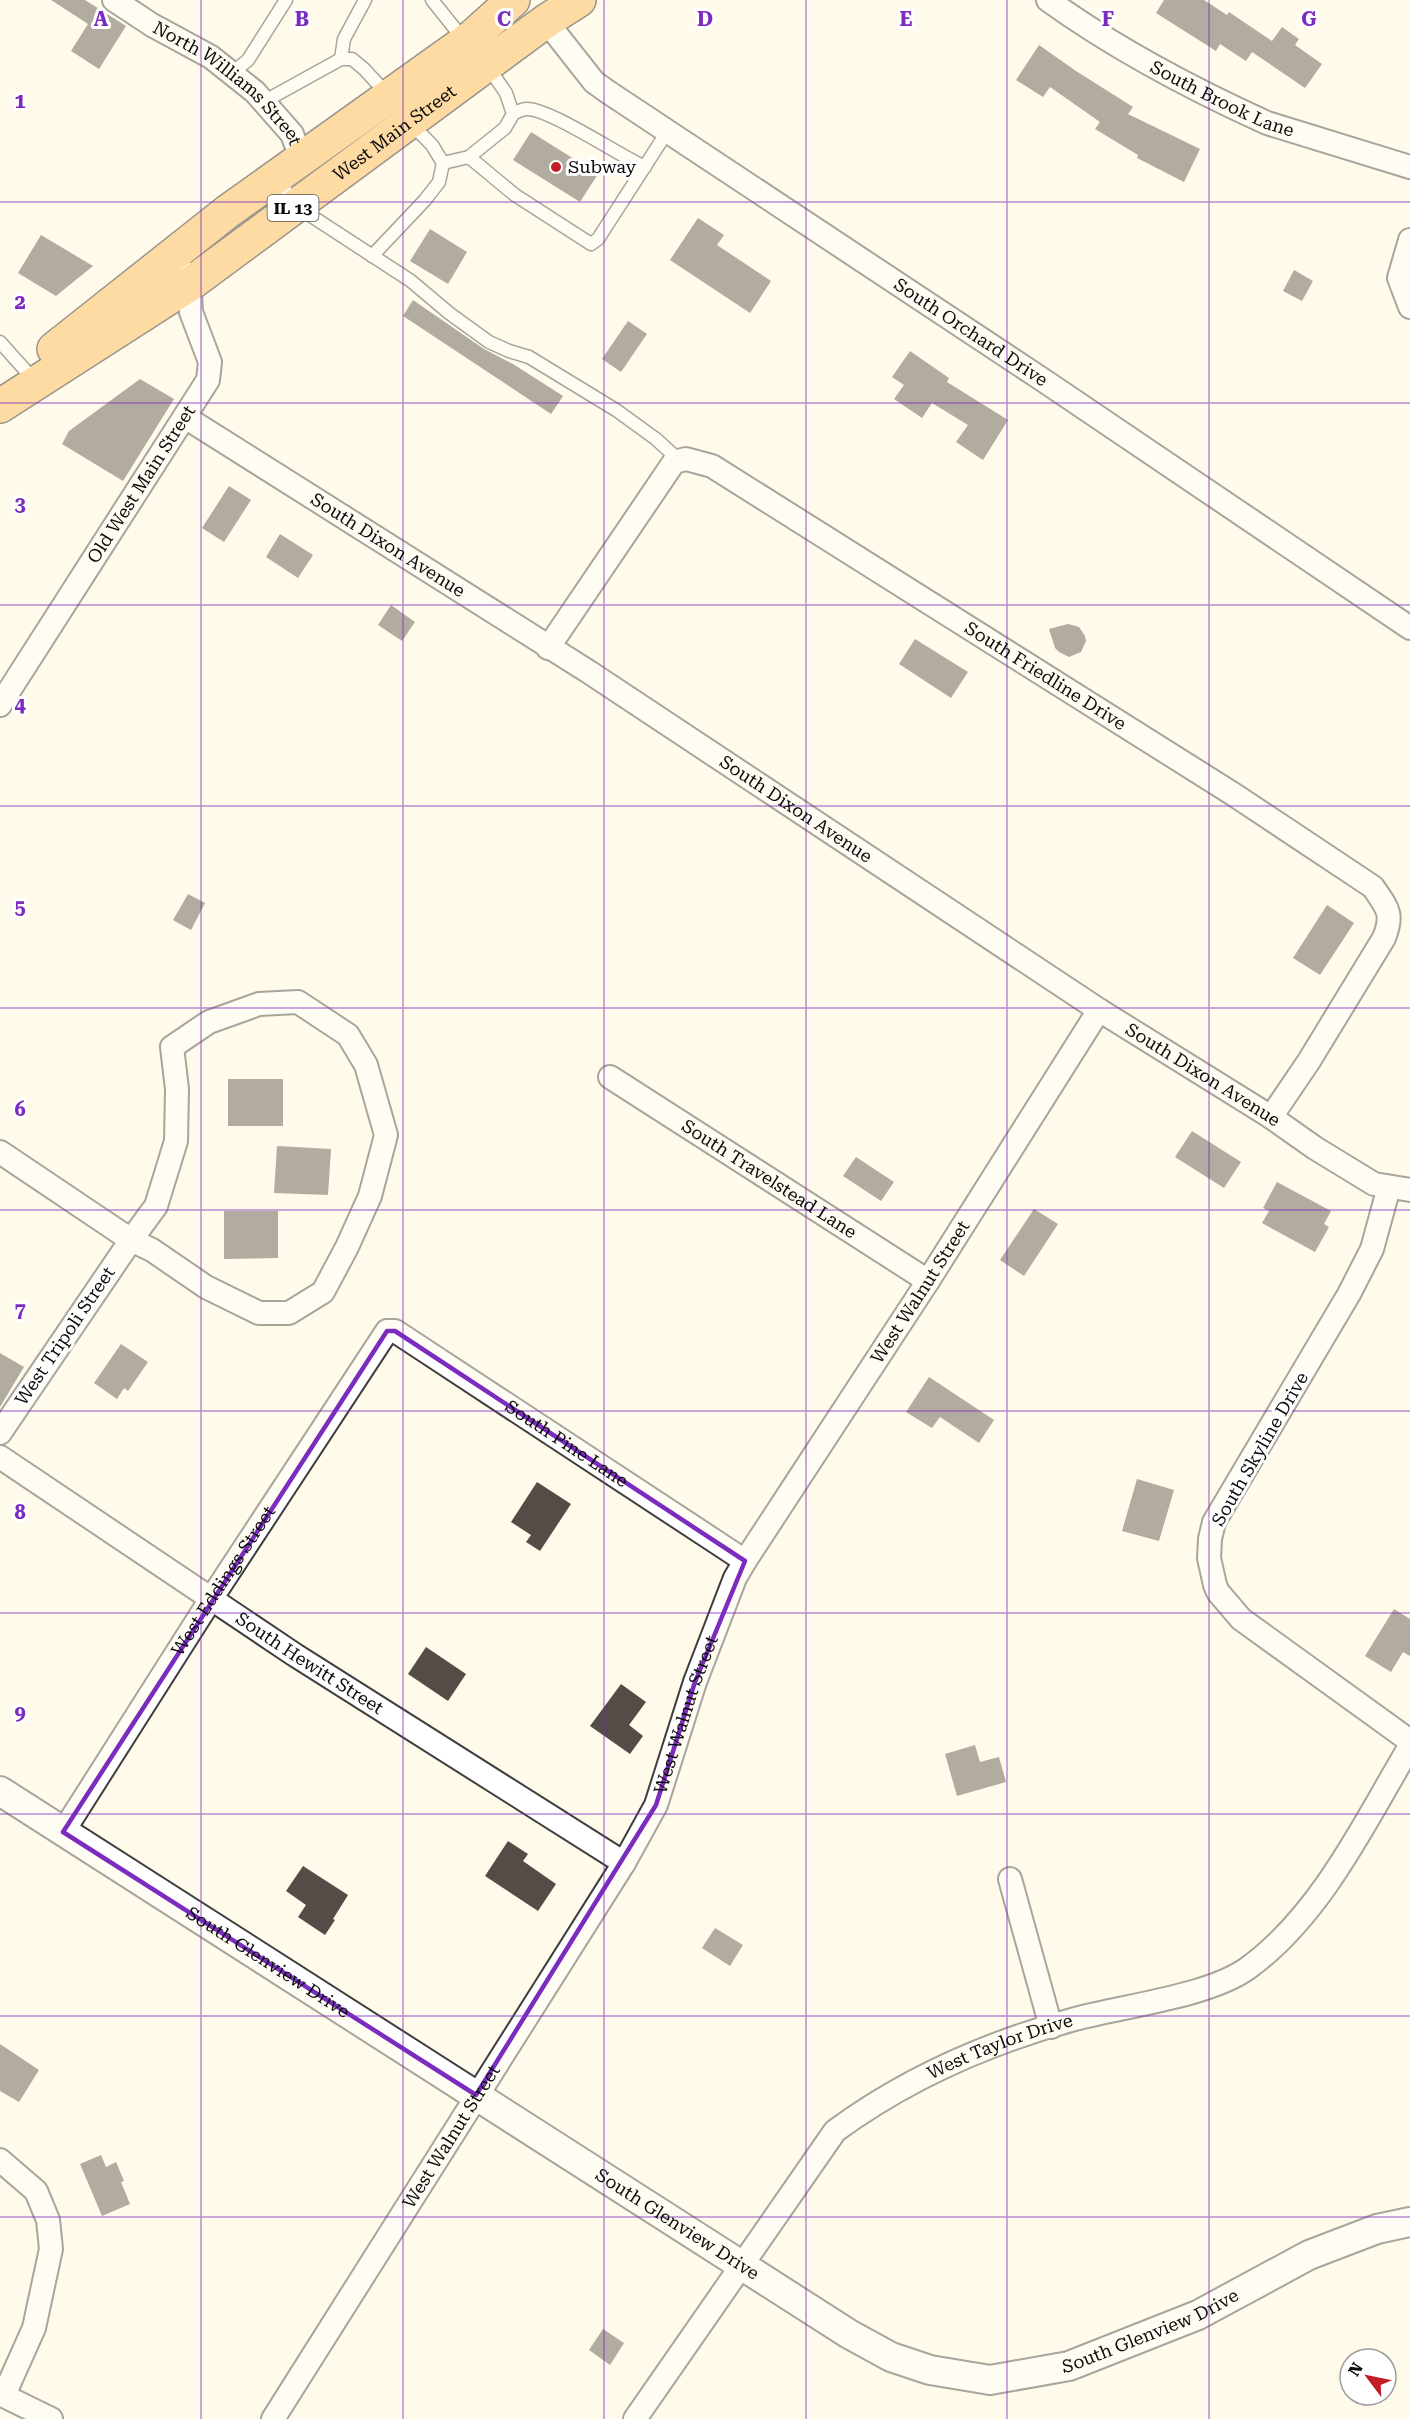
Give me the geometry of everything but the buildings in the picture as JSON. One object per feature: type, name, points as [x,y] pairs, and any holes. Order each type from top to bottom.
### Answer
[{"type":"highway","name":"West Main Street","points":[[476,54],[513,0]]},
{"type":"highway","name":"West Main Street","points":[[0,406],[190,284],[296,206],[399,109],[476,54],[546,21],[579,0]]},
{"type":"highway","name":"West Main Street","points":[[0,392],[185,245],[288,167],[399,109]]},
{"type":"street","name":"North Williams Street","points":[[114,0],[135,7],[212,57],[266,101],[292,134],[288,167]]},
{"type":"street","name":"South Brook Lane","points":[[1048,0],[1176,80],[1267,123],[1410,167]]},
{"type":"street","name":"South Orchard Drive","points":[[546,21],[594,82],[1043,380],[1410,628]]},
{"type":"street","points":[[1410,240],[1399,278],[1410,307]]},
{"type":"street","name":"Old West Main Street","points":[[0,705],[208,380],[210,362],[191,312],[185,245]]},
{"type":"street","name":"South Dixon Avenue","points":[[184,417],[638,705],[1099,1010],[1271,1117],[1315,1148],[1374,1184],[1400,1188]]},
{"type":"street","name":"South Friedline Drive","points":[[680,460],[686,459],[712,466],[1233,794],[1373,887],[1387,907],[1391,921],[1384,938],[1309,1061],[1271,1117]]},
{"type":"street","points":[[548,648],[674,462],[680,460]]},
{"type":"street","points":[[0,1152],[131,1239],[152,1250],[206,1287],[259,1313],[289,1313],[323,1292],[370,1196],[386,1135],[366,1065],[348,1035],[298,1002],[260,1004],[209,1022],[172,1047],[177,1089],[176,1141],[156,1206],[131,1239]]},
{"type":"street","name":"West Walnut Street","points":[[273,2419],[624,1863],[656,1806],[695,1682],[735,1578],[928,1281],[1099,1010]]},
{"type":"street","name":"South Travelstead Lane","points":[[610,1077],[928,1281]]},
{"type":"street","name":"South Skyline Drive","points":[[1400,1188],[1349,1294],[1215,1522],[1210,1539],[1209,1558],[1218,1592],[1241,1619],[1410,1742]]},
{"type":"street","name":"West Tripoli Street","points":[[0,1433],[131,1239]]},
{"type":"street","name":"South Pine Lane","points":[[387,1331],[395,1331],[745,1561]]},
{"type":"street","name":"West Eddings Street","points":[[63,1832],[211,1599],[387,1331]]},
{"type":"street","name":"South Hewitt Street","points":[[0,1457],[295,1655],[624,1863]]},
{"type":"street","name":"West Taylor Drive","points":[[635,2419],[834,2131],[867,2108],[937,2070],[987,2048],[1074,2019],[1210,1987],[1247,1969],[1285,1936],[1333,1876],[1410,1746]]},
{"type":"street","name":"South Glenview Drive","points":[[0,1791],[849,2334],[891,2357],[930,2370],[990,2380],[1069,2366],[1198,2315],[1309,2255],[1377,2229],[1410,2222]]},
{"type":"street","points":[[1010,1879],[1052,2027]]},
{"type":"street","points":[[0,2160],[36,2191],[48,2220],[51,2249],[34,2328],[2,2395],[51,2419]]},
{"type":"lane","points":[[232,73],[248,60],[286,0]]},
{"type":"lane","points":[[341,59],[344,39],[365,0]]},
{"type":"lane","points":[[432,0],[506,93],[513,114]]},
{"type":"lane","points":[[266,101],[341,59],[352,58],[432,145],[443,164],[439,182],[372,256]]},
{"type":"lane","points":[[443,164],[469,157],[505,128],[513,114],[525,108],[545,112],[628,160],[645,167]]},
{"type":"lane","points":[[469,157],[515,195],[591,244],[598,238],[667,132]]},
{"type":"lane","points":[[288,167],[296,206],[411,280],[449,313],[489,342],[529,357],[597,399],[656,439],[680,460]]},
{"type":"lane","points":[[0,342],[26,371]]},
{"type":"highlighted area","points":[[387,1331],[395,1331],[745,1561],[695,1682],[656,1805],[476,2095],[63,1832]]},
{"type":"place","name":"Subway","points":[[556,167]]}]
